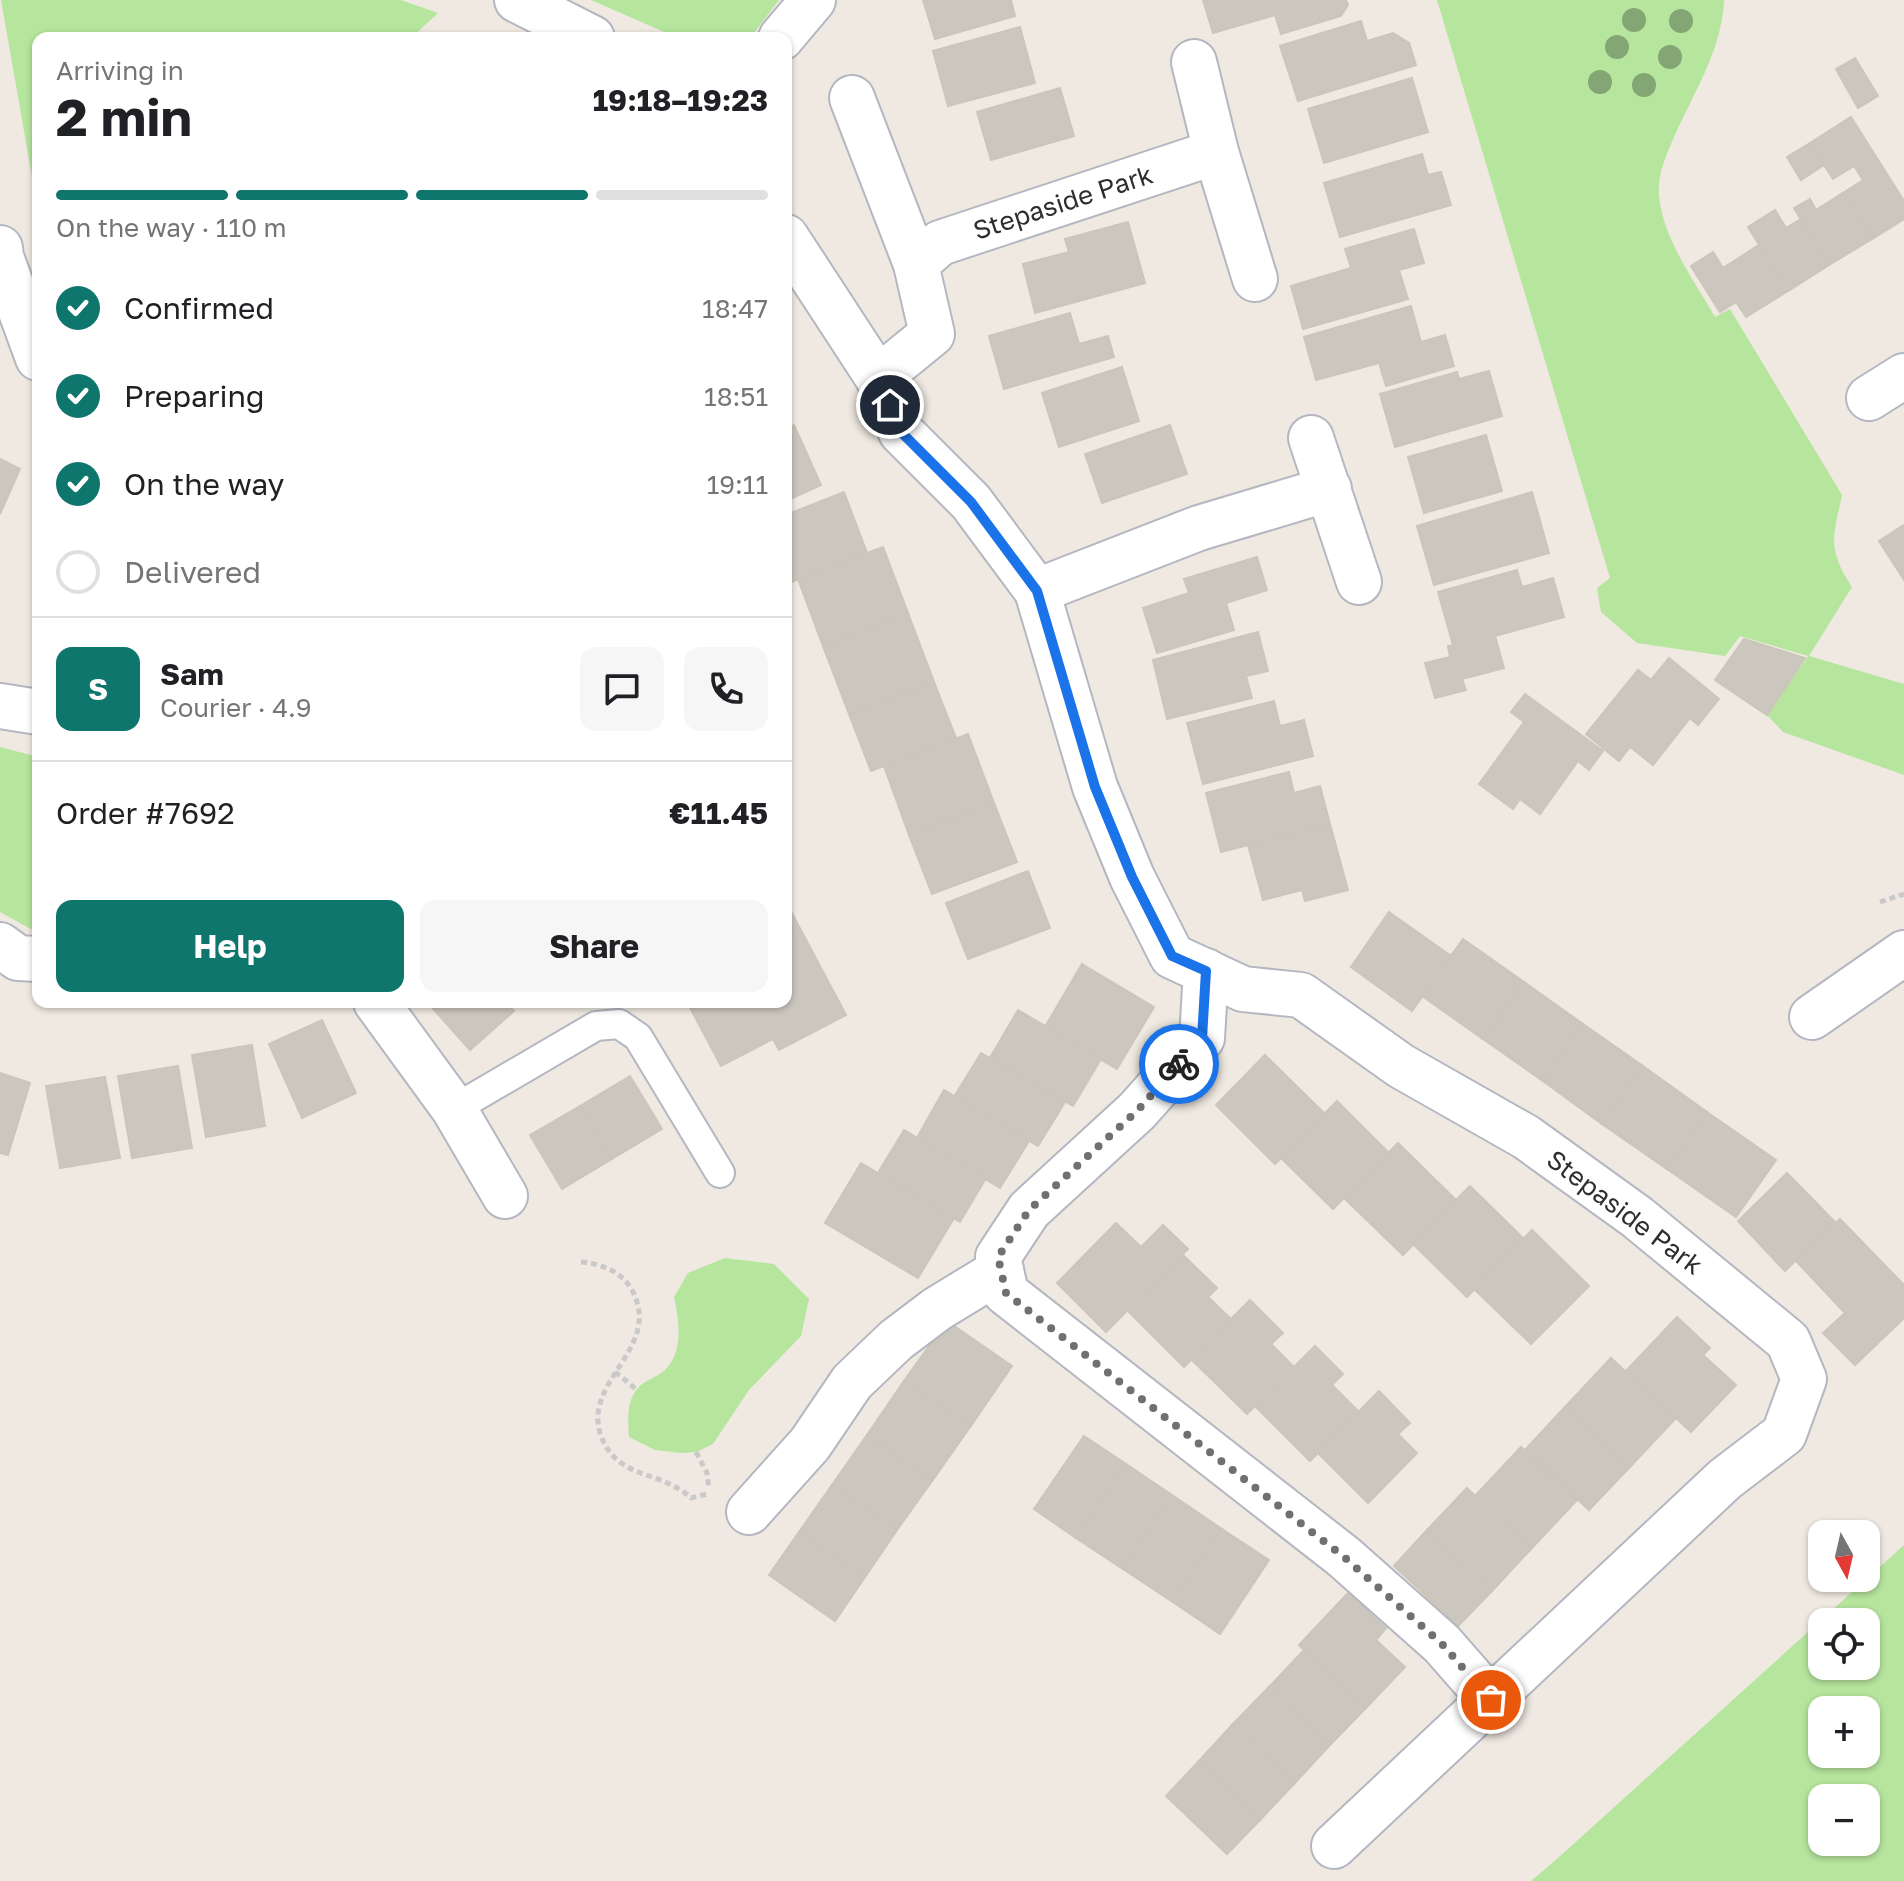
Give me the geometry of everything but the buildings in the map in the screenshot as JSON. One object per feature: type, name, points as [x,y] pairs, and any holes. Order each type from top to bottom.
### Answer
[{"type":"street","points":[[517,0],[580,32]]},
{"type":"street","points":[[786,32],[813,0]]},
{"type":"street","points":[[1194,62],[1216,152],[1255,279]]},
{"type":"street","points":[[852,98],[916,264],[932,334],[878,378]]},
{"type":"street","name":"Stepaside Park","points":[[916,264],[940,243],[1216,152]]},
{"type":"street","name":"Stepaside Park","points":[[792,246],[878,378],[901,432],[971,502],[1037,591],[1095,787],[1132,877],[1172,956],[1243,989],[1301,995],[1401,1066],[1526,1137],[1637,1217],[1788,1341],[1804,1379],[1784,1434],[1725,1479],[1334,1846]]},
{"type":"street","points":[[0,248],[32,342]]},
{"type":"street","points":[[1311,438],[1359,582]]},
{"type":"street","points":[[1037,591],[1199,528],[1329,489]]},
{"type":"street","points":[[0,706],[32,711]]},
{"type":"street","points":[[0,945],[18,958],[32,959]]},
{"type":"street","points":[[1812,1017],[1904,953]]},
{"type":"street","points":[[1206,971],[1202,1038],[1137,1111],[1029,1210],[998,1257],[1006,1293],[1344,1557],[1442,1644],[1491,1700]]},
{"type":"street","points":[[380,1008],[454,1109],[505,1196]]},
{"type":"street","points":[[749,1512],[810,1444],[852,1382],[896,1340],[937,1309],[1001,1270]]},
{"type":"lane","points":[[454,1109],[596,1026],[619,1024],[638,1037],[720,1173]]},
{"type":"path","points":[[1880,902],[1904,894]]},
{"type":"path","points":[[581,1262],[598,1264],[617,1273],[630,1287],[640,1315],[637,1334],[627,1357],[602,1395],[599,1430],[606,1447],[632,1471],[668,1481],[691,1498],[710,1494],[707,1473],[696,1452]]},
{"type":"path","points":[[615,1372],[636,1389]]},
{"type":"green space","points":[[1,0],[401,0],[438,13],[417,32],[32,32],[32,177]]},
{"type":"green space","points":[[591,0],[779,0],[755,32],[664,32]]},
{"type":"green space","points":[[1437,0],[1724,0],[1713,53],[1663,166],[1659,181],[1662,212],[1681,259],[1715,317],[1730,309],[1842,495],[1836,522],[1835,552],[1852,587],[1809,656],[1904,684],[1904,775],[1783,732],[1767,715],[1808,656],[1740,636],[1725,656],[1637,643],[1601,612],[1597,588],[1610,578]]},
{"type":"green space","points":[[0,747],[32,755],[32,930],[0,912]]},
{"type":"green space","points":[[725,1258],[774,1264],[809,1299],[801,1336],[749,1390],[713,1444],[696,1452],[655,1450],[629,1437],[631,1399],[641,1385],[671,1363],[678,1345],[674,1297],[688,1273]]},
{"type":"green space","points":[[1904,1545],[1904,1881],[1531,1881],[1808,1632],[1808,1680],[1880,1680],[1880,1608],[1834,1608],[1852,1592],[1880,1592],[1880,1567]]},
{"type":"way so far","points":[[1179,1064],[1137,1111],[1029,1210],[998,1257],[1006,1293],[1344,1557],[1442,1644],[1491,1700]]},
{"type":"route","points":[[890,405],[901,432],[971,502],[1037,591],[1095,787],[1132,877],[1172,956],[1206,971],[1202,1038],[1179,1064]]}]
